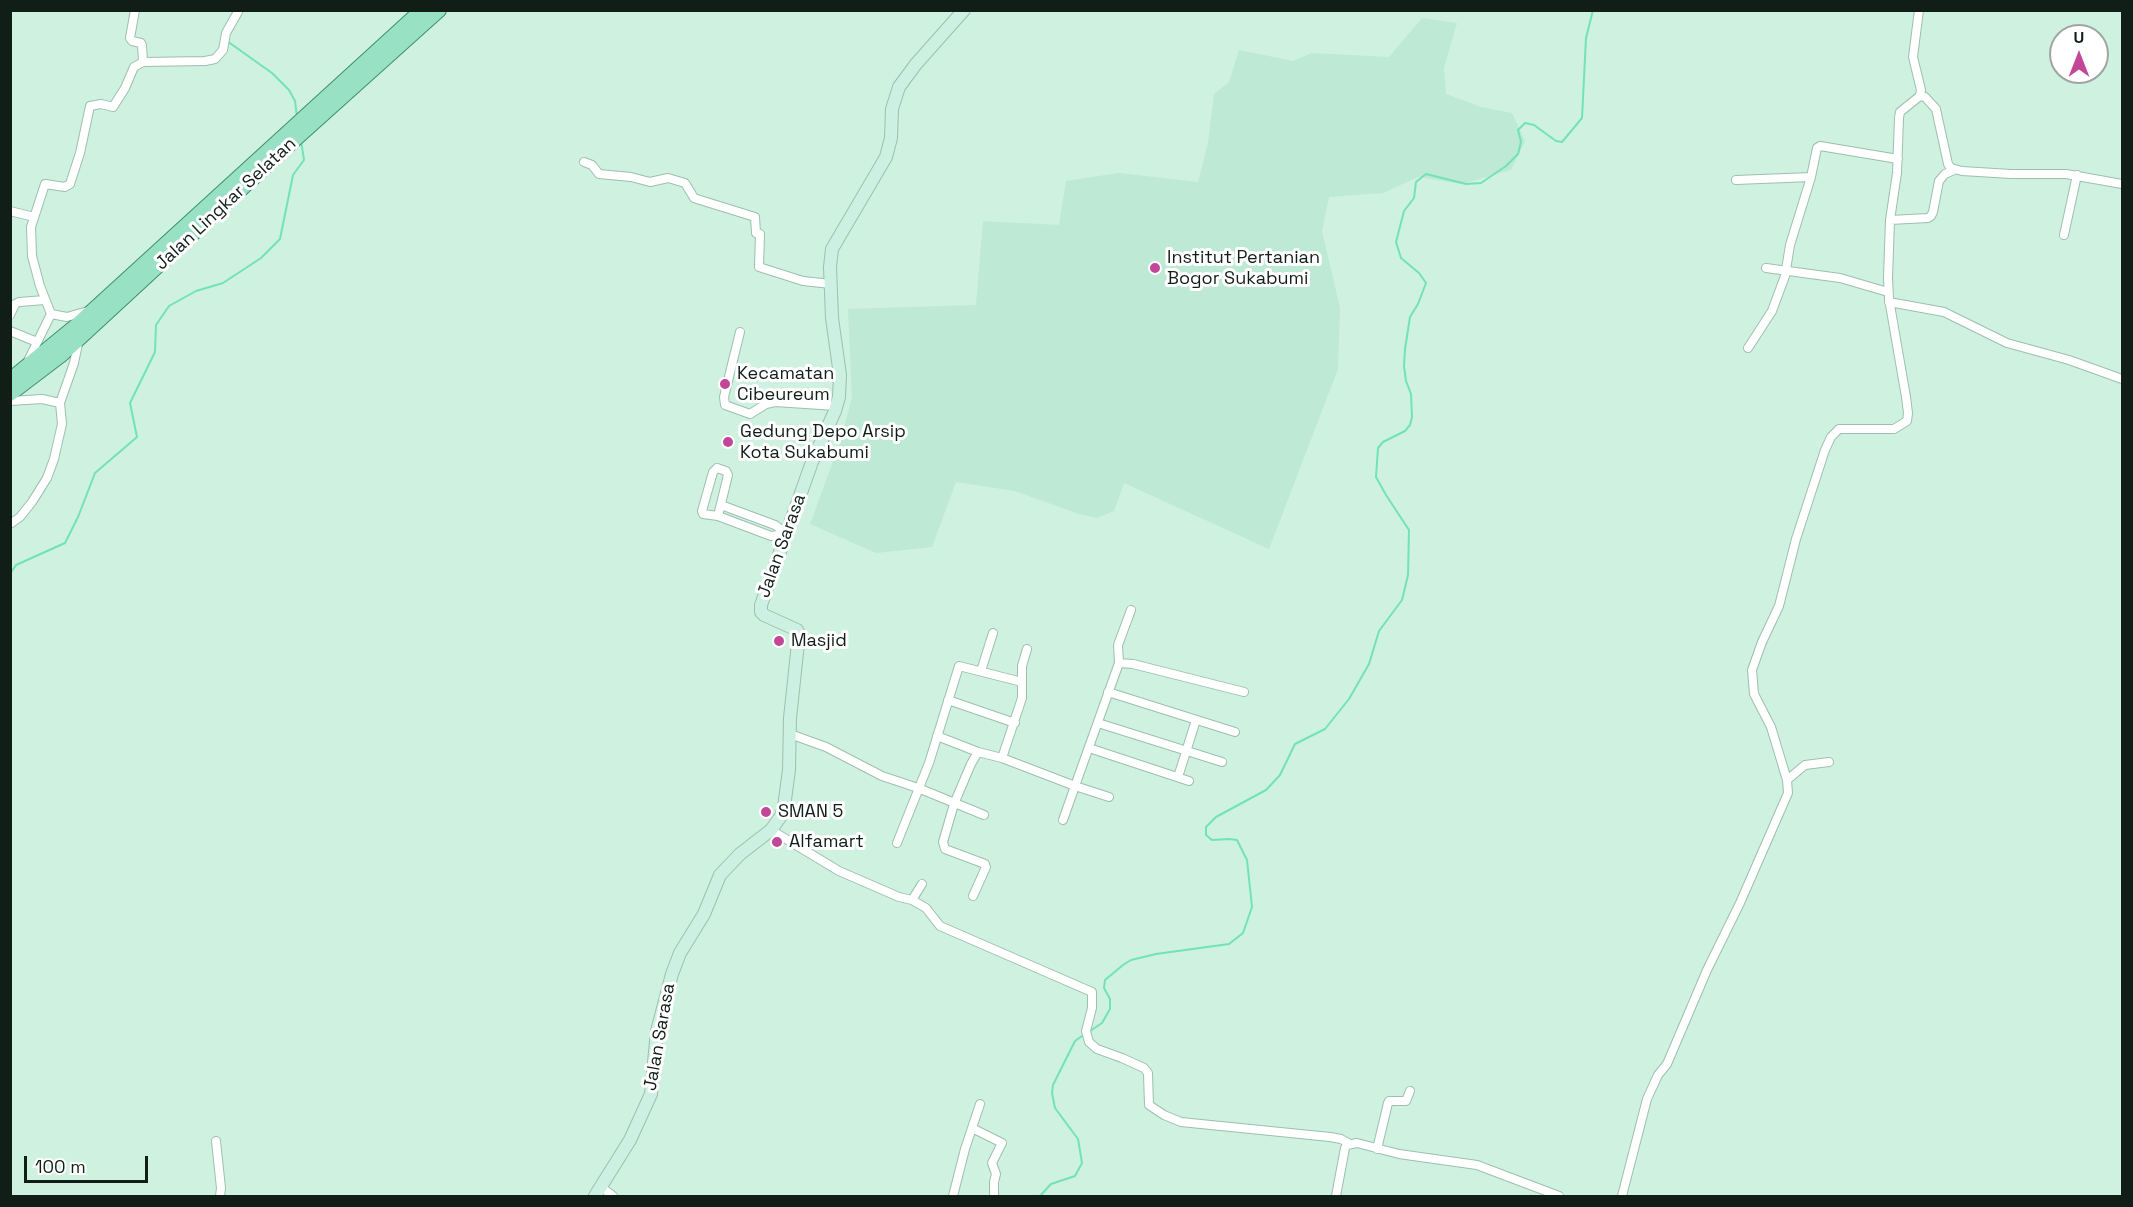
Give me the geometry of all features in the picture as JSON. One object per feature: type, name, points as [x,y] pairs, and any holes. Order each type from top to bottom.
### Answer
[{"type":"main road","name":"Jalan Lingkar Selatan","points":[[10,380],[97,307],[422,10]]},
{"type":"main road","name":"Jalan Lingkar Selatan","points":[[10,394],[39,374],[79,339],[439,10]]},
{"type":"street","points":[[135,10],[130,38],[132,41],[141,43],[143,62]]},
{"type":"street","points":[[25,369],[51,314],[32,256],[31,227],[45,184],[65,186],[70,184],[90,106],[101,104],[113,107],[134,67],[143,62],[211,61],[221,54],[239,10]]},
{"type":"street","name":"Jalan Sarasa","points":[[598,1192],[640,1120],[651,1094],[657,1031],[680,953],[704,914],[720,875],[740,854],[771,830],[781,816],[784,807],[799,634],[794,629],[768,617],[760,609],[812,462],[840,391],[840,375],[833,331],[832,249],[856,206],[882,167],[889,148],[892,109],[899,87],[916,64],[964,10]]},
{"type":"street","points":[[1622,1197],[1647,1099],[1658,1075],[1667,1064],[1788,793],[1789,787],[1771,727],[1754,694],[1752,670],[1779,606],[1817,471],[1831,437],[1839,429],[1894,429],[1907,421],[1904,382],[1888,292],[1890,220],[1896,191],[1900,112],[1920,96],[1921,90],[1913,57],[1919,10]]},
{"type":"street","points":[[1920,96],[1925,97],[1936,109],[1948,164],[1954,170]]},
{"type":"street","points":[[1748,348],[1772,310],[1786,270],[1816,151],[1820,146],[1898,159]]},
{"type":"street","points":[[584,162],[592,165],[598,174],[631,177],[650,182],[668,178],[685,183],[694,198],[700,201],[754,217],[756,232],[759,234],[759,267],[803,281],[831,284]]},
{"type":"street","points":[[1890,220],[1931,216],[1939,181],[1945,174],[1954,170],[2077,175],[2122,183]]},
{"type":"street","points":[[2064,235],[2077,175]]},
{"type":"street","points":[[1736,180],[1811,177]]},
{"type":"street","points":[[10,210],[34,217]]},
{"type":"street","points":[[1766,268],[1840,278],[1888,292]]},
{"type":"street","points":[[10,315],[15,304],[19,302],[45,300]]},
{"type":"street","points":[[1889,302],[1944,312],[2007,343],[2069,360],[2122,379]]},
{"type":"street","points":[[51,314],[67,317],[97,307]]},
{"type":"street","points":[[10,331],[37,342]]},
{"type":"street","points":[[740,332],[724,397],[725,405],[750,414],[766,404],[775,402],[836,406]]},
{"type":"street","points":[[10,524],[26,510],[47,478],[60,441],[62,424],[60,403],[74,363],[79,339]]},
{"type":"street","points":[[10,400],[42,399],[60,403]]},
{"type":"street","points":[[718,516],[728,473],[717,468],[713,472],[703,514],[718,516],[771,536],[787,534]]},
{"type":"street","points":[[721,505],[775,525],[787,534]]},
{"type":"street","points":[[1063,820],[1119,663],[1118,645],[1131,610]]},
{"type":"street","points":[[981,671],[993,633]]},
{"type":"street","points":[[1002,758],[1022,698],[1022,666],[1027,649]]},
{"type":"street","points":[[1119,663],[1133,664],[1244,692]]},
{"type":"street","points":[[897,843],[929,763],[959,666],[1022,682]]},
{"type":"street","points":[[1108,692],[1235,732]]},
{"type":"street","points":[[948,700],[1015,723]]},
{"type":"street","points":[[1178,777],[1196,720]]},
{"type":"street","points":[[1098,723],[1222,762]]},
{"type":"street","points":[[789,734],[826,747],[882,776],[984,815]]},
{"type":"street","points":[[937,735],[978,752],[1002,758],[1109,797]]},
{"type":"street","points":[[1089,748],[1189,781]]},
{"type":"street","points":[[973,896],[986,867],[985,864],[945,849],[943,845],[954,804],[978,752]]},
{"type":"street","points":[[1787,780],[1805,765],[1829,762]]},
{"type":"street","points":[[771,830],[839,871],[891,894],[912,900],[926,908],[940,926],[1092,992],[1092,1008],[1086,1031],[1089,1042],[1097,1049],[1144,1068],[1148,1073],[1149,1105],[1164,1115],[1189,1123],[1330,1137],[1350,1144]]},
{"type":"street","points":[[912,900],[922,884]]},
{"type":"street","points":[[1377,1149],[1389,1101],[1406,1101],[1410,1091]]},
{"type":"street","points":[[952,1197],[980,1104]]},
{"type":"street","points":[[972,1128],[1002,1143],[992,1163],[996,1174],[994,1197]]},
{"type":"street","points":[[216,1141],[220,1197]]},
{"type":"street","points":[[1336,1197],[1345,1148],[1357,1143],[1399,1154],[1477,1165],[1559,1197]]},
{"type":"street","points":[[598,1192],[614,1196]]},
{"type":"shaded area","name":"Institut Pertanian Bogor Sukabumi","points":[[1422,18],[1457,23],[1444,68],[1446,94],[1481,107],[1512,113],[1525,141],[1511,170],[1462,184],[1418,177],[1383,193],[1329,197],[1322,231],[1340,308],[1338,369],[1269,549],[1124,483],[1114,511],[1097,518],[1079,514],[1015,491],[956,482],[932,547],[876,553],[810,524],[839,445],[852,398],[848,309],[976,305],[983,221],[1059,225],[1066,181],[1119,173],[1198,182],[1208,143],[1214,94],[1229,82],[1239,50],[1293,61],[1312,53],[1389,57]]},
{"type":"waterway","points":[[1090,1031],[1102,1023],[1110,1009],[1110,999],[1104,988],[1105,980],[1123,965],[1131,960],[1156,954],[1229,944],[1243,933],[1252,907],[1247,860],[1237,840],[1212,840],[1206,835],[1206,827],[1216,817],[1266,790],[1280,775],[1295,744],[1325,729],[1349,699],[1369,664],[1379,631],[1402,600],[1408,575],[1409,530],[1376,477],[1378,448],[1383,442],[1405,431],[1412,417],[1411,394],[1404,366],[1405,349],[1410,317],[1426,283],[1419,273],[1401,258],[1396,242],[1404,211],[1414,198],[1416,182],[1426,174],[1466,184],[1481,183],[1506,166],[1518,154],[1521,142],[1518,130],[1525,123],[1534,125],[1556,141],[1562,142],[1582,118],[1586,38],[1593,10]]},
{"type":"waterway","points":[[227,41],[272,73],[289,90],[295,101],[297,117]]},
{"type":"waterway","points":[[10,574],[16,565],[65,543],[95,473],[137,437],[130,403],[155,352],[156,325],[169,306],[196,291],[223,283],[261,258],[280,239],[293,175],[304,160],[301,141]]},
{"type":"waterway","points":[[1040,1196],[1051,1184],[1075,1176],[1082,1163],[1078,1139],[1055,1108],[1052,1093],[1053,1085],[1075,1041],[1085,1034]]},
{"type":"place","name":"Institut Pertanian Bogor Sukabumi","points":[[1155,268]]},
{"type":"place","name":"Kecamatan Cibeureum","points":[[725,384]]},
{"type":"place","name":"Gedung Depo Arsip Kota Sukabumi","points":[[728,442]]},
{"type":"place","name":"Masjid","points":[[779,641]]},
{"type":"place","name":"SMAN 5","points":[[766,812]]},
{"type":"place","name":"Alfamart","points":[[777,842]]}]
